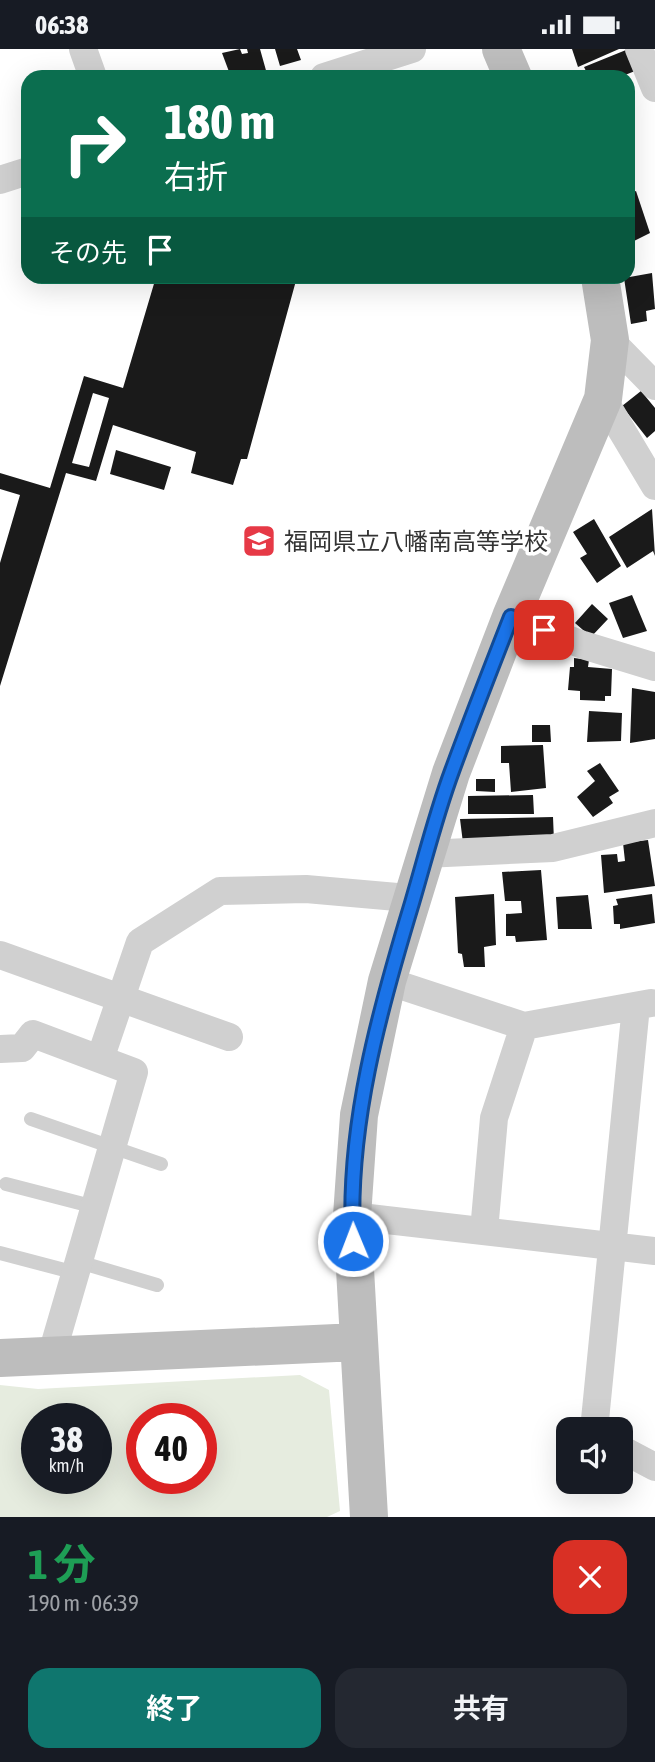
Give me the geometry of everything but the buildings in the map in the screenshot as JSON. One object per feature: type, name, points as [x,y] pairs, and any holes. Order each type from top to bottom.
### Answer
[{"type":"street","points":[[83,49],[90,70]]},
{"type":"street","points":[[346,70],[412,49]]},
{"type":"street","points":[[639,49],[655,88]]},
{"type":"street","points":[[0,180],[21,173]]},
{"type":"street","points":[[369,1517],[352,1216],[359,1115],[387,981],[451,773],[511,617],[603,400],[610,340],[601,284]]},
{"type":"street","points":[[610,340],[655,386]]},
{"type":"street","points":[[603,400],[655,486]]},
{"type":"street","points":[[511,617],[649,661]]},
{"type":"street","points":[[425,854],[553,848],[655,823]]},
{"type":"street","points":[[100,1059],[140,943],[220,891],[306,889],[397,897],[412,903]]},
{"type":"street","points":[[0,955],[231,1036]]},
{"type":"street","points":[[387,981],[524,1026],[645,1004],[610,1246],[595,1417]]},
{"type":"street","points":[[484,1231],[494,1118],[524,1026]]},
{"type":"street","points":[[0,1049],[23,1048],[33,1034],[134,1072],[51,1357]]},
{"type":"street","points":[[352,1216],[655,1251]]},
{"type":"street","points":[[0,1358],[358,1342]]},
{"type":"street","points":[[633,1456],[655,1468]]},
{"type":"lane","points":[[31,1119],[161,1164]]},
{"type":"lane","points":[[6,1184],[95,1207]]},
{"type":"lane","points":[[0,1253],[157,1285]]},
{"type":"shaded area","points":[[300,1375],[329,1390],[340,1511],[327,1517],[0,1517],[0,1385],[38,1389]]},
{"type":"place","name":"福岡県立八幡南高等学校","points":[[259,541]]},
{"type":"route","points":[[353,1241],[352,1216],[359,1115],[387,981],[451,773],[511,617],[544,630]]}]
